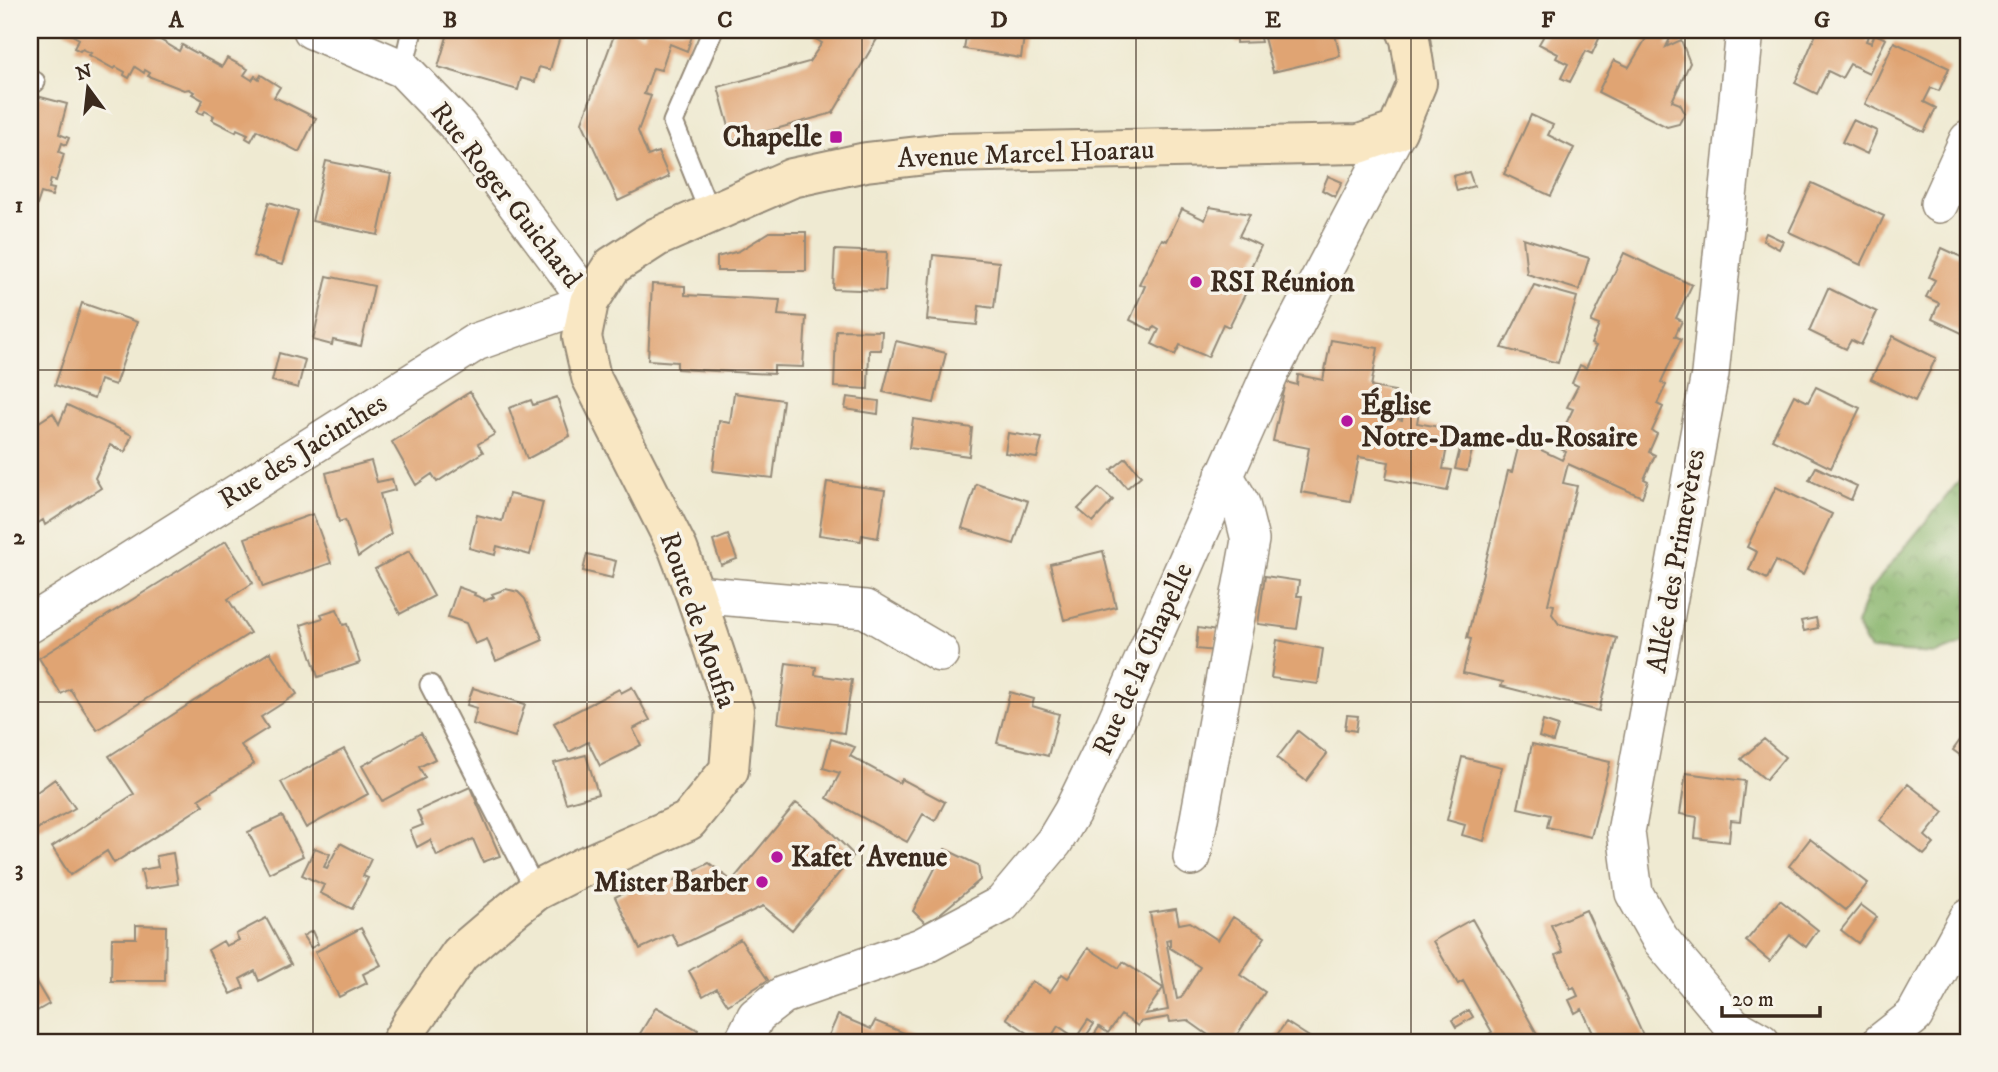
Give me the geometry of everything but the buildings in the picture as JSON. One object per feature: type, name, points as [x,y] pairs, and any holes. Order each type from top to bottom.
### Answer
[{"type":"main road","points":[[1397,131],[1417,83],[1406,30]]},
{"type":"main road","name":"Avenue Marcel Hoarau","points":[[589,302],[612,266],[657,237],[792,178],[879,161],[944,153],[1359,144],[1397,131]]},
{"type":"main road","name":"Route de Moufia","points":[[401,1042],[460,954],[536,891],[583,867],[688,821],[729,770],[734,710],[678,549],[591,377],[582,337],[589,302]]},
{"type":"street","name":"Rue Roger Guichard","points":[[313,30],[403,69],[458,126],[589,302]]},
{"type":"street","points":[[373,30],[403,69]]},
{"type":"street","name":"Allée des Primevères","points":[[1737,1037],[1660,939],[1634,894],[1626,832],[1710,374],[1745,30]]},
{"type":"street","name":"Rue de la Chapelle","points":[[743,1042],[756,1016],[783,995],[921,947],[1002,904],[1054,842],[1072,812],[1114,726],[1272,369],[1397,131]]},
{"type":"street","points":[[1939,204],[1968,140]]},
{"type":"street","name":"Rue des Jacinthes","points":[[30,624],[476,342],[589,302]]},
{"type":"street","points":[[1192,857],[1250,540],[1241,504],[1224,475]]},
{"type":"street","points":[[695,594],[865,609],[940,653]]},
{"type":"street","points":[[1881,1042],[1914,1016],[1968,918]]},
{"type":"lane","points":[[403,69],[412,30]]},
{"type":"lane","points":[[710,214],[673,122],[713,30]]},
{"type":"lane","points":[[430,685],[536,891]]},
{"type":"green space","points":[[1968,470],[1968,641],[1936,654],[1870,650],[1856,625],[1869,591]]},
{"type":"place","name":"Chapelle","points":[[836,137]]},
{"type":"place","name":"RSI Réunion","points":[[1196,282]]},
{"type":"place","name":"Église Notre-Dame-du-Rosaire","points":[[1347,421]]},
{"type":"place","name":"Kafet´Avenue","points":[[777,857]]},
{"type":"place","name":"Mister Barber","points":[[762,882]]}]
